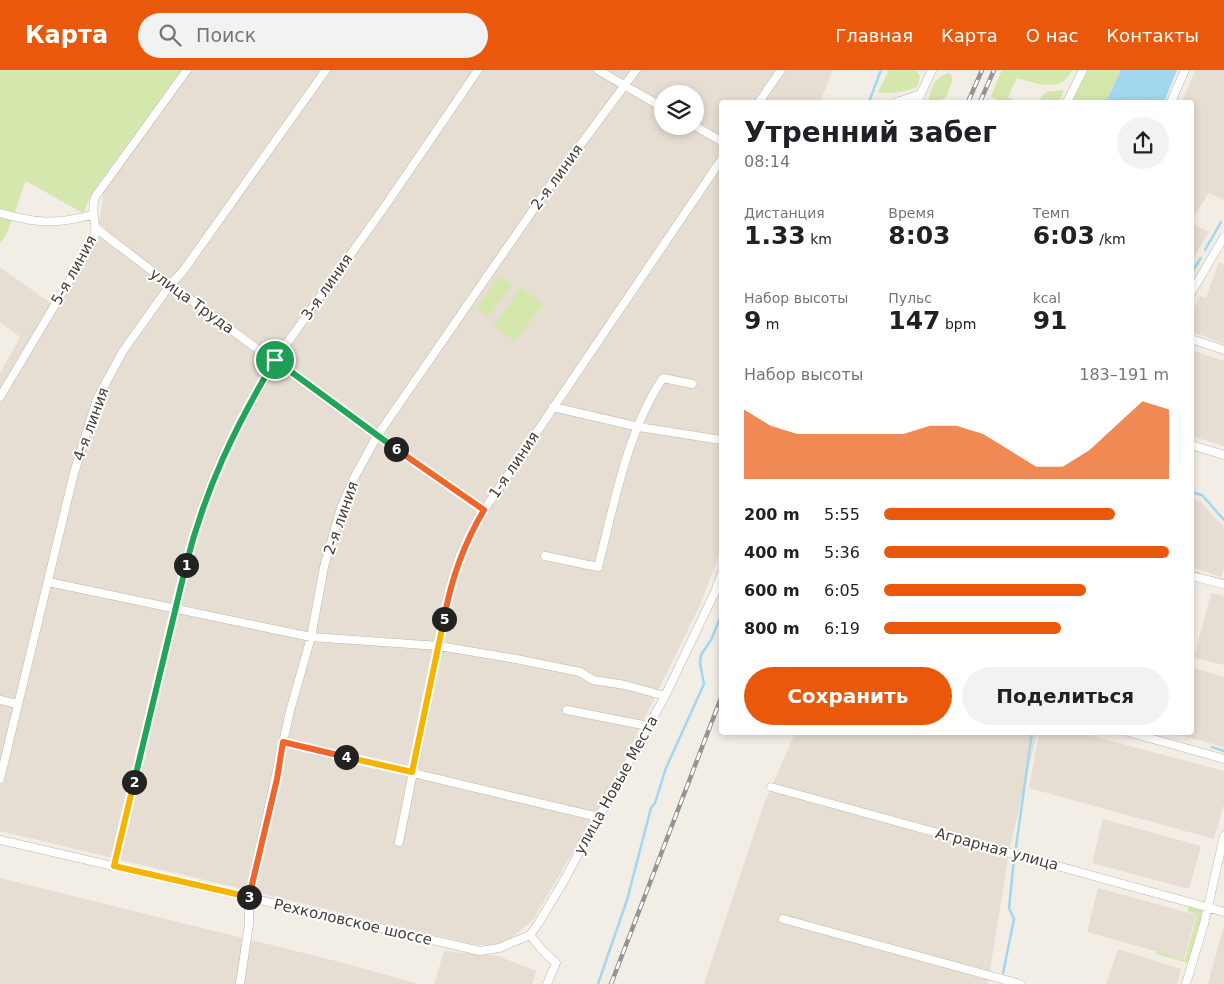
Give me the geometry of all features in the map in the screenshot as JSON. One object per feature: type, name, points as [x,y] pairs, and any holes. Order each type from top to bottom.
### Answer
[{"type":"street","name":"5-я линия","points":[[0,398],[93,241],[97,229],[92,215],[95,197],[187,70]]},
{"type":"street","name":"4-я линия","points":[[0,779],[74,473],[97,399],[123,351],[170,285],[183,271],[326,70]]},
{"type":"street","name":"3-я линия","points":[[114,866],[175,610],[204,500],[243,415],[275,360],[478,70]]},
{"type":"street","points":[[598,70],[654,102]]},
{"type":"street","name":"2-я линия","points":[[240,984],[249,897],[277,779],[283,742],[311,637],[324,567],[341,508],[354,478],[377,436],[544,194],[636,70]]},
{"type":"street","points":[[761,100],[781,70]]},
{"type":"street","points":[[918,100],[932,70]]},
{"type":"street","points":[[1068,100],[1083,70]]},
{"type":"street","points":[[1173,100],[1184,70]]},
{"type":"street","points":[[903,100],[921,94]]},
{"type":"street","points":[[704,131],[719,140]]},
{"type":"street","name":"1-я линия","points":[[399,842],[450,588],[460,555],[484,510],[719,163]]},
{"type":"street","points":[[0,213],[46,223],[63,222],[92,215]]},
{"type":"street","name":"улица Труда","points":[[97,229],[170,285],[377,436],[484,510]]},
{"type":"street","points":[[1194,288],[1220,251],[1224,237]]},
{"type":"street","points":[[1194,340],[1224,350]]},
{"type":"street","points":[[545,556],[598,567],[619,487],[648,400],[663,378],[692,384]]},
{"type":"street","points":[[553,407],[638,427],[719,440]]},
{"type":"street","points":[[1194,446],[1224,455]]},
{"type":"street","points":[[1194,577],[1224,584]]},
{"type":"street","name":"улица Новые Места","points":[[530,935],[562,884],[666,696],[719,581]]},
{"type":"street","points":[[48,582],[311,637],[439,646],[580,672],[593,680],[625,685],[666,696]]},
{"type":"street","points":[[0,700],[17,704]]},
{"type":"street","points":[[567,710],[648,726]]},
{"type":"street","points":[[1139,735],[1224,758]]},
{"type":"street","points":[[283,742],[598,817]]},
{"type":"street","name":"Аграрная улица","points":[[771,787],[1224,912]]},
{"type":"street","points":[[1186,984],[1208,907],[1224,836]]},
{"type":"street","name":"Рехколовское шоссе","points":[[0,840],[480,951],[499,948],[530,935]]},
{"type":"street","points":[[783,919],[1020,984]]},
{"type":"street","points":[[530,935],[556,963],[547,984]]},
{"type":"shaded area","points":[[193,70],[833,70],[821,100],[719,100],[719,554],[700,605],[610,789],[533,920],[511,938],[498,945],[476,945],[0,831],[0,374],[20,337],[0,322],[0,267],[56,307],[106,229],[99,224],[104,188]]},
{"type":"shaded area","points":[[1195,70],[1224,70],[1224,200],[1209,193],[1194,216],[1194,100],[1183,100]]},
{"type":"shaded area","points":[[1194,224],[1209,232],[1194,258]]},
{"type":"shaded area","points":[[1219,262],[1224,264],[1224,344],[1194,332],[1194,308],[1200,296],[1206,298]]},
{"type":"shaded area","points":[[1194,351],[1224,361],[1224,446],[1194,437]]},
{"type":"shaded area","points":[[1194,499],[1201,502],[1224,527],[1224,568],[1221,577],[1194,568]]},
{"type":"shaded area","points":[[1211,593],[1224,596],[1224,665],[1194,658]]},
{"type":"shaded area","points":[[1194,668],[1224,677],[1224,747],[1179,735],[1194,735]]},
{"type":"shaded area","points":[[794,735],[1037,735],[1009,852],[988,984],[704,984],[764,804]]},
{"type":"shaded area","points":[[1039,735],[1089,735],[1224,771],[1224,804],[1214,839],[1029,788]]},
{"type":"shaded area","points":[[1103,819],[1201,846],[1189,889],[1092,863]]},
{"type":"shaded area","points":[[0,878],[332,960],[419,984],[0,984]]},
{"type":"shaded area","points":[[1098,888],[1196,915],[1184,959],[1087,932]]},
{"type":"shaded area","points":[[1224,925],[1224,984],[1208,984],[1210,976]]},
{"type":"shaded area","points":[[1118,949],[1181,969],[1177,984],[1106,984]]},
{"type":"shaded area","points":[[444,951],[498,956],[536,971],[532,984],[434,984]]},
{"type":"green space","points":[[0,70],[182,70],[93,191],[83,213],[26,181],[7,233],[0,244]]},
{"type":"green space","points":[[889,70],[916,70],[920,77],[917,87],[898,92],[878,92]]},
{"type":"green space","points":[[1002,70],[1072,70],[1062,82],[1055,84],[1040,84],[1017,78],[1008,97],[1015,100],[998,100],[991,96]]},
{"type":"green space","points":[[1086,70],[1121,70],[1107,100],[1072,100]]},
{"type":"green space","points":[[950,73],[953,80],[946,97],[941,100],[929,100],[935,82],[945,74]]},
{"type":"green space","points":[[1064,90],[1060,100],[1040,100],[1046,92]]},
{"type":"green space","points":[[500,276],[512,285],[488,317],[476,309]]},
{"type":"green space","points":[[521,288],[543,304],[515,342],[493,326]]},
{"type":"green space","points":[[1189,905],[1204,909],[1192,960],[1188,963],[1156,954],[1157,951],[1185,960],[1197,915],[1187,911]]},
{"type":"water","points":[[1121,70],[1177,70],[1165,100],[1107,100]]},
{"type":"waterway","points":[[870,100],[881,70]]},
{"type":"waterway","points":[[1205,250],[1221,222]]},
{"type":"waterway","points":[[1194,268],[1201,258]]},
{"type":"waterway","points":[[1194,493],[1202,495],[1224,520]]},
{"type":"waterway","points":[[1194,573],[1199,574]]},
{"type":"waterway","points":[[598,984],[627,900],[651,808],[655,803],[666,768],[704,684],[700,663],[701,655],[711,640],[719,621]]},
{"type":"waterway","points":[[1016,847],[1032,735]]},
{"type":"waterway","points":[[1212,747],[1224,751]]},
{"type":"waterway","points":[[1003,973],[1014,919],[1009,908],[1014,859]]},
{"type":"railway","points":[[969,100],[982,70]]},
{"type":"railway","points":[[981,100],[994,70]]},
{"type":"railway","points":[[611,984],[719,703]]},
{"type":"route","points":[[275,360],[377,436],[484,510],[471,531],[460,555],[450,588],[412,772],[283,742],[277,779],[249,897],[114,866],[175,610],[204,500],[243,415],[275,360]]}]
